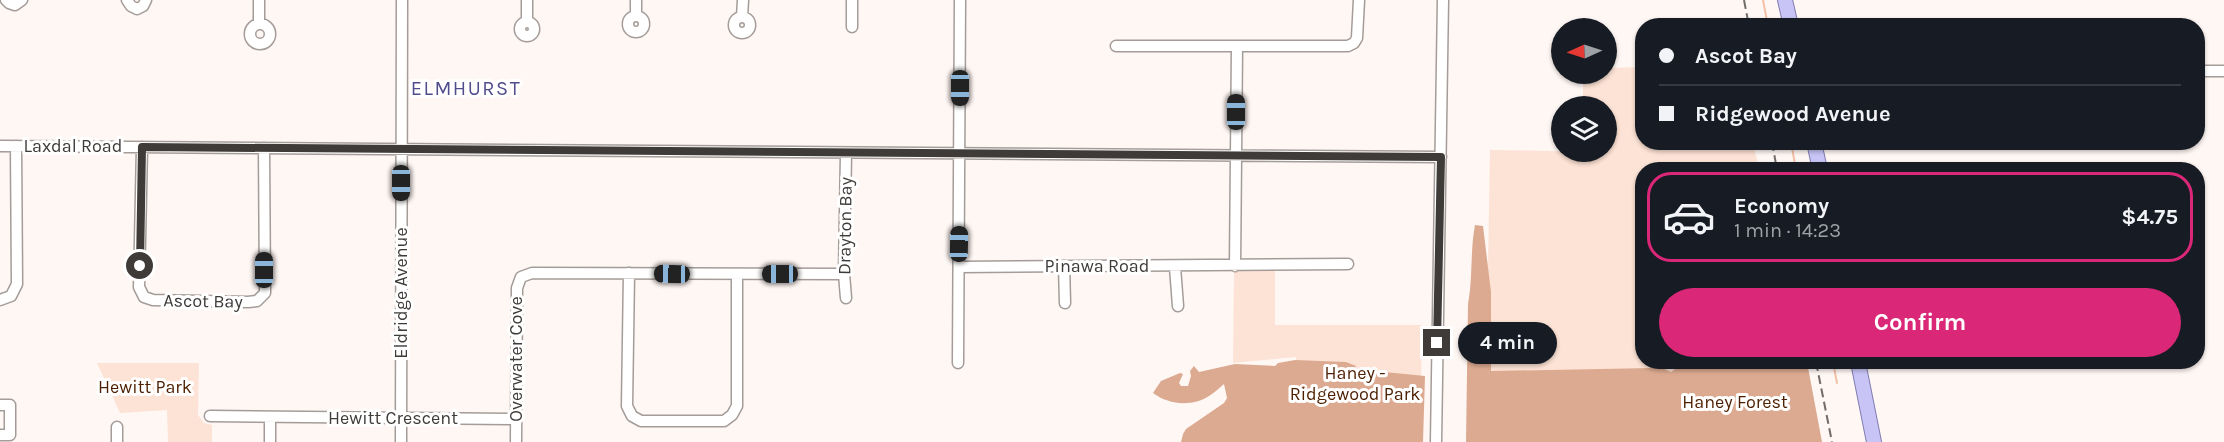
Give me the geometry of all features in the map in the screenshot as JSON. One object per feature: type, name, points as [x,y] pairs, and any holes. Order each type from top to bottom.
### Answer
[{"type":"main road","points":[[1785,0],[1789,18]]},
{"type":"main road","points":[[1859,369],[1874,442]]},
{"type":"street","points":[[6,0],[12,5],[22,0]]},
{"type":"street","points":[[128,0],[131,6],[137,9],[143,6],[146,0]]},
{"type":"street","points":[[259,0],[259,24]]},
{"type":"street","name":"Eldridge Avenue","points":[[400,442],[402,0]]},
{"type":"street","points":[[527,0],[527,22]]},
{"type":"street","points":[[636,0],[636,16]]},
{"type":"street","points":[[742,17],[743,0]]},
{"type":"street","points":[[852,0],[852,27]]},
{"type":"street","points":[[958,363],[960,0]]},
{"type":"street","points":[[1116,46],[1348,46],[1357,38],[1359,0]]},
{"type":"street","points":[[1436,442],[1443,0]]},
{"type":"street","points":[[1235,266],[1237,47]]},
{"type":"street","points":[[2205,71],[2224,71]]},
{"type":"street","name":"Laxdal Road","points":[[0,146],[1441,157]]},
{"type":"street","points":[[0,300],[11,296],[17,284],[16,146]]},
{"type":"street","name":"Ascot Bay","points":[[142,147],[139,287],[144,297],[153,300],[249,302],[257,301],[264,293],[264,148]]},
{"type":"street","name":"Drayton Bay","points":[[846,153],[844,274],[846,298]]},
{"type":"street","name":"Pinawa Road","points":[[959,267],[1348,264]]},
{"type":"street","points":[[1064,266],[1065,303]]},
{"type":"street","points":[[1175,267],[1178,306]]},
{"type":"street","name":"Overwater Cove","points":[[516,442],[517,288],[521,277],[532,273],[844,274]]},
{"type":"street","points":[[628,273],[627,406],[632,416],[641,421],[724,421],[732,415],[737,406],[736,274]]},
{"type":"street","points":[[0,405],[10,405],[10,435],[0,435]]},
{"type":"street","name":"Hewitt Crescent","points":[[210,417],[516,419]]},
{"type":"street","points":[[270,417],[270,442]]},
{"type":"street","points":[[117,427],[117,442]]},
{"type":"green space","points":[[1635,67],[1635,150],[1755,150],[1757,162],[1635,162],[1635,369],[1797,369],[1812,442],[1485,442],[1490,150],[1551,151],[1551,162],[1617,162],[1617,96],[1583,96],[1583,84],[1617,84],[1617,68]]},
{"type":"green space","name":"Haney Forest","points":[[1475,225],[1483,226],[1491,292],[1491,371],[1635,368],[1664,369],[1671,372],[1675,369],[1808,369],[1822,442],[1466,442],[1468,304]]},
{"type":"green space","name":"Haney - Ridgewood Park","points":[[1234,270],[1275,270],[1275,325],[1422,325],[1420,442],[1295,442],[1296,357],[1233,363]]},
{"type":"green space","points":[[1295,360],[1346,362],[1356,366],[1354,369],[1425,376],[1423,442],[1181,442],[1186,429],[1224,403],[1227,398],[1224,384],[1202,400],[1188,403],[1166,400],[1153,393],[1161,381],[1180,373],[1183,374],[1179,383],[1181,386],[1188,386],[1190,371],[1194,366],[1199,372],[1235,364],[1275,366],[1278,363]]},
{"type":"green space","name":"Hewitt Park","points":[[97,363],[199,363],[198,415],[204,423],[212,425],[212,442],[168,442],[167,410],[120,413]]},
{"type":"waterway","points":[[1763,0],[1766,18]]},
{"type":"waterway","points":[[1792,150],[1795,162]]},
{"type":"waterway","points":[[1834,369],[1837,383]]},
{"type":"railway","points":[[1744,0],[1747,18]]},
{"type":"railway","points":[[1773,150],[1776,162]]},
{"type":"railway","points":[[1817,369],[1832,442]]},
{"type":"district","name":"ELMHURST","points":[[466,88]]},
{"type":"route","points":[[140,266],[142,147],[1441,157],[1437,343]]}]
